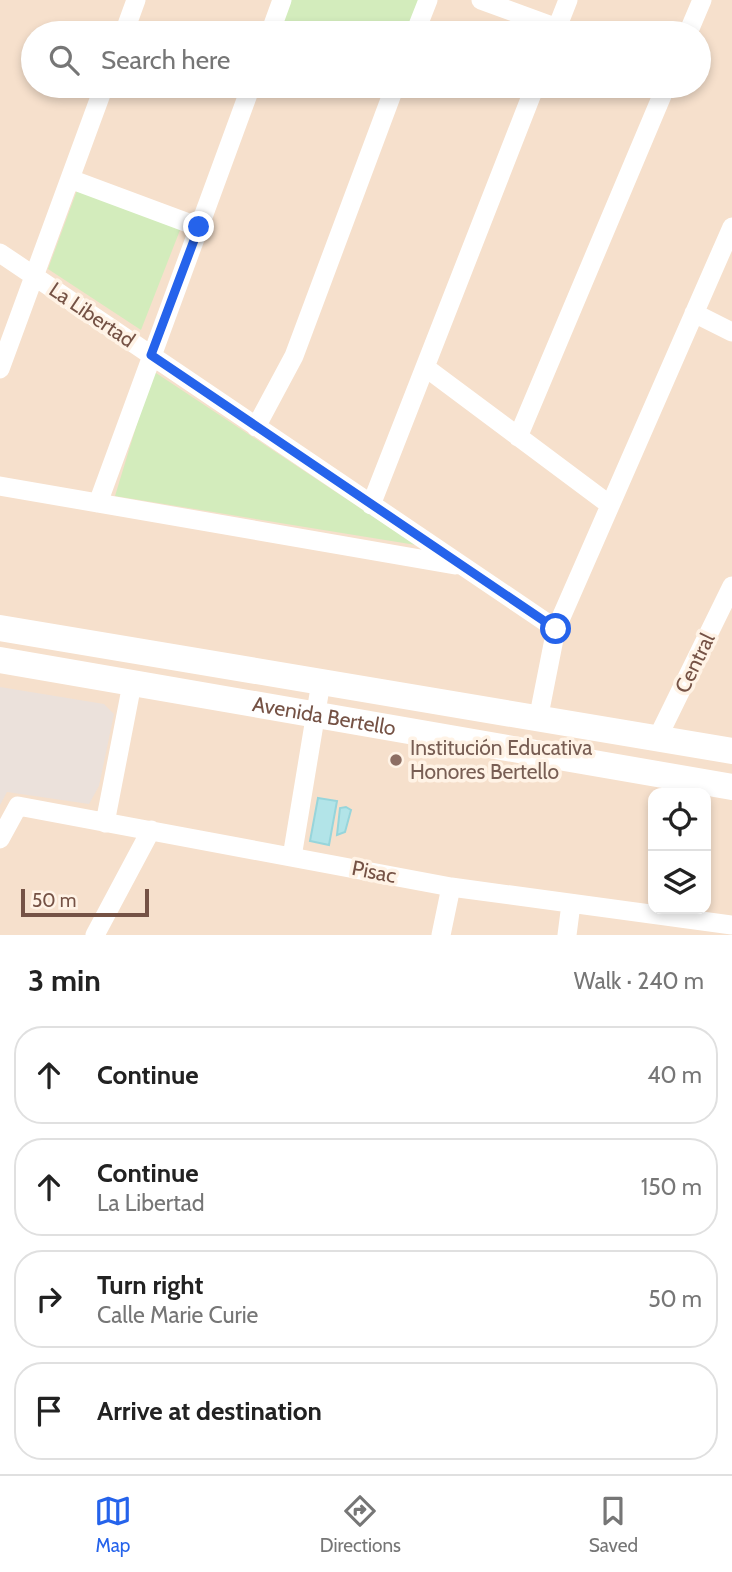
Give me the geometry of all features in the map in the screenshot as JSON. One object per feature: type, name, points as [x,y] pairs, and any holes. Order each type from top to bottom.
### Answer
[{"type":"main road","name":"Avenida Bertello","points":[[0,628],[732,751]]},
{"type":"main road","name":"Avenida Bertello","points":[[0,660],[732,787]]},
{"type":"street","points":[[128,21],[136,0]]},
{"type":"street","points":[[274,21],[282,0]]},
{"type":"street","points":[[420,21],[428,0]]},
{"type":"street","points":[[481,0],[532,21]]},
{"type":"street","points":[[560,21],[568,0]]},
{"type":"street","points":[[693,21],[702,0]]},
{"type":"street","points":[[0,369],[100,98]]},
{"type":"street","points":[[98,503],[247,98]]},
{"type":"street","points":[[256,427],[294,356],[391,98]]},
{"type":"street","points":[[371,505],[530,98]]},
{"type":"street","points":[[518,437],[661,98]]},
{"type":"street","points":[[70,179],[199,227]]},
{"type":"street","points":[[538,720],[556,629],[732,227]]},
{"type":"street","name":"La Libertad","points":[[0,253],[556,629]]},
{"type":"street","points":[[694,313],[732,332]]},
{"type":"street","points":[[425,367],[610,505]]},
{"type":"street","points":[[0,486],[463,566]]},
{"type":"street","name":"Central","points":[[657,739],[730,595]]},
{"type":"street","points":[[292,856],[321,682]]},
{"type":"street","points":[[105,823],[131,684]]},
{"type":"street","name":"Pisac","points":[[0,839],[18,806],[451,887],[571,904],[702,928],[732,925]]},
{"type":"street","points":[[95,935],[151,830]]},
{"type":"street","points":[[441,935],[451,887]]},
{"type":"street","points":[[567,935],[571,904]]},
{"type":"shaded area","points":[[0,0],[732,0],[732,935],[0,935]]},
{"type":"shaded area","points":[[0,687],[104,704],[114,714],[99,786],[89,804],[7,792],[0,805]]},
{"type":"green space","points":[[286,0],[421,0],[413,21],[278,21]]},
{"type":"green space","points":[[79,185],[182,225],[141,330],[48,269]]},
{"type":"green space","points":[[153,371],[416,545],[115,496]]},
{"type":"water","points":[[318,798],[337,801],[329,845],[310,841]]},
{"type":"water","points":[[340,808],[351,810],[345,832],[337,835]]},
{"type":"place","name":"Institución Educativa Honores Bertello","points":[[396,760]]},
{"type":"route","points":[[199,227],[151,355],[556,629]]}]
